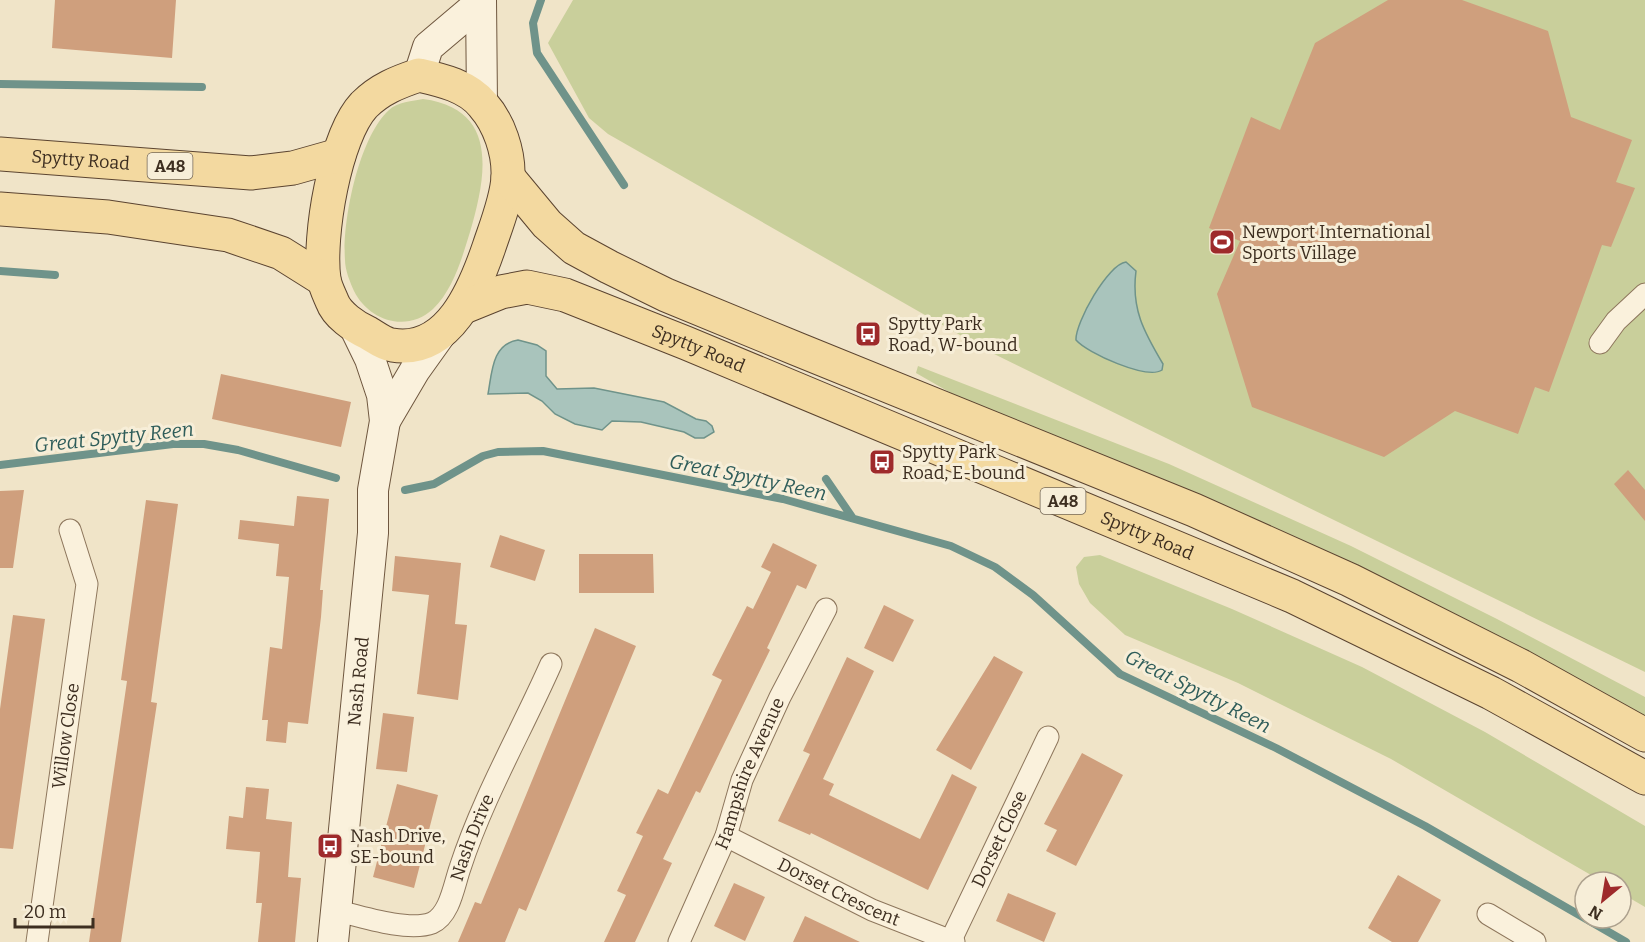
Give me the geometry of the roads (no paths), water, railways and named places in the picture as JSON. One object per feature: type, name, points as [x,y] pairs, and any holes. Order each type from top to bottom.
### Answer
[{"type":"main road","name":"A48","points":[[419,75],[453,83],[482,103],[498,127],[508,177],[496,228],[479,275],[455,316],[428,339],[414,344],[392,345],[354,326],[333,305],[324,280],[324,237],[339,155],[347,129],[363,106],[386,87],[419,75]]},
{"type":"main road","name":"Spytty Road","points":[[0,154],[251,173],[293,168],[339,155]]},
{"type":"main road","name":"Spytty Road","points":[[508,177],[547,224],[573,248],[609,267],[731,322],[1204,514],[1350,580],[1521,666],[1645,735]]},
{"type":"main road","points":[[0,209],[108,217],[228,235],[281,253],[324,280]]},
{"type":"main road","name":"Spytty Road","points":[[455,316],[501,292],[527,287],[565,295],[686,343],[1292,597],[1491,693],[1645,778]]},
{"type":"street","points":[[419,75],[428,47],[480,2]]},
{"type":"street","points":[[480,2],[482,103]]},
{"type":"street","points":[[1600,343],[1616,321],[1645,294]]},
{"type":"street","name":"Nash Road","points":[[385,421],[415,370],[455,316]]},
{"type":"street","name":"Nash Road","points":[[333,942],[338,911],[373,533],[373,490],[385,421],[381,395],[370,358],[354,326]]},
{"type":"street","name":"Willow Close","points":[[37,942],[87,584],[70,530]]},
{"type":"street","name":"Hampshire Avenue","points":[[679,942],[726,836],[742,780],[780,697],[826,609]]},
{"type":"street","name":"Nash Drive","points":[[338,911],[384,922],[422,926],[434,922],[445,912],[474,831],[551,664]]},
{"type":"street","name":"Dorset Close","points":[[952,941],[1048,737]]},
{"type":"street","name":"Dorset Crescent","points":[[726,836],[872,910],[952,941]]},
{"type":"street","points":[[1488,914],[1535,942]]},
{"type":"water","points":[[1126,262],[1136,271],[1137,309],[1145,331],[1163,364],[1162,370],[1144,371],[1117,364],[1092,352],[1076,340],[1081,321],[1094,295],[1110,273]]},
{"type":"water","points":[[518,340],[537,345],[546,351],[546,376],[557,389],[594,388],[664,402],[696,419],[706,421],[712,426],[714,432],[704,438],[695,438],[684,432],[641,422],[612,421],[602,430],[575,424],[555,414],[542,401],[528,393],[488,394],[492,368],[498,353],[509,343]]},
{"type":"waterway","points":[[541,0],[533,23],[537,53],[624,185]]},
{"type":"waterway","points":[[0,84],[202,87]]},
{"type":"waterway","points":[[0,271],[55,275]]},
{"type":"waterway","name":"Great Spytty Reen","points":[[0,465],[173,444],[204,444],[238,450],[336,478]]},
{"type":"waterway","name":"Great Spytty Reen","points":[[405,490],[434,484],[483,456],[498,452],[543,451],[783,499],[951,546],[995,567],[1033,595],[1120,674],[1276,748],[1425,826],[1626,942]]},
{"type":"waterway","points":[[826,479],[852,517]]},
{"type":"place","name":"Newport International Sports Village","points":[[1222,242]]},
{"type":"place","name":"Spytty Park Road, W-bound","points":[[868,334]]},
{"type":"place","name":"Spytty Park Road, E-bound","points":[[882,462]]},
{"type":"place","name":"Nash Drive, SE-bound","points":[[330,846]]}]
